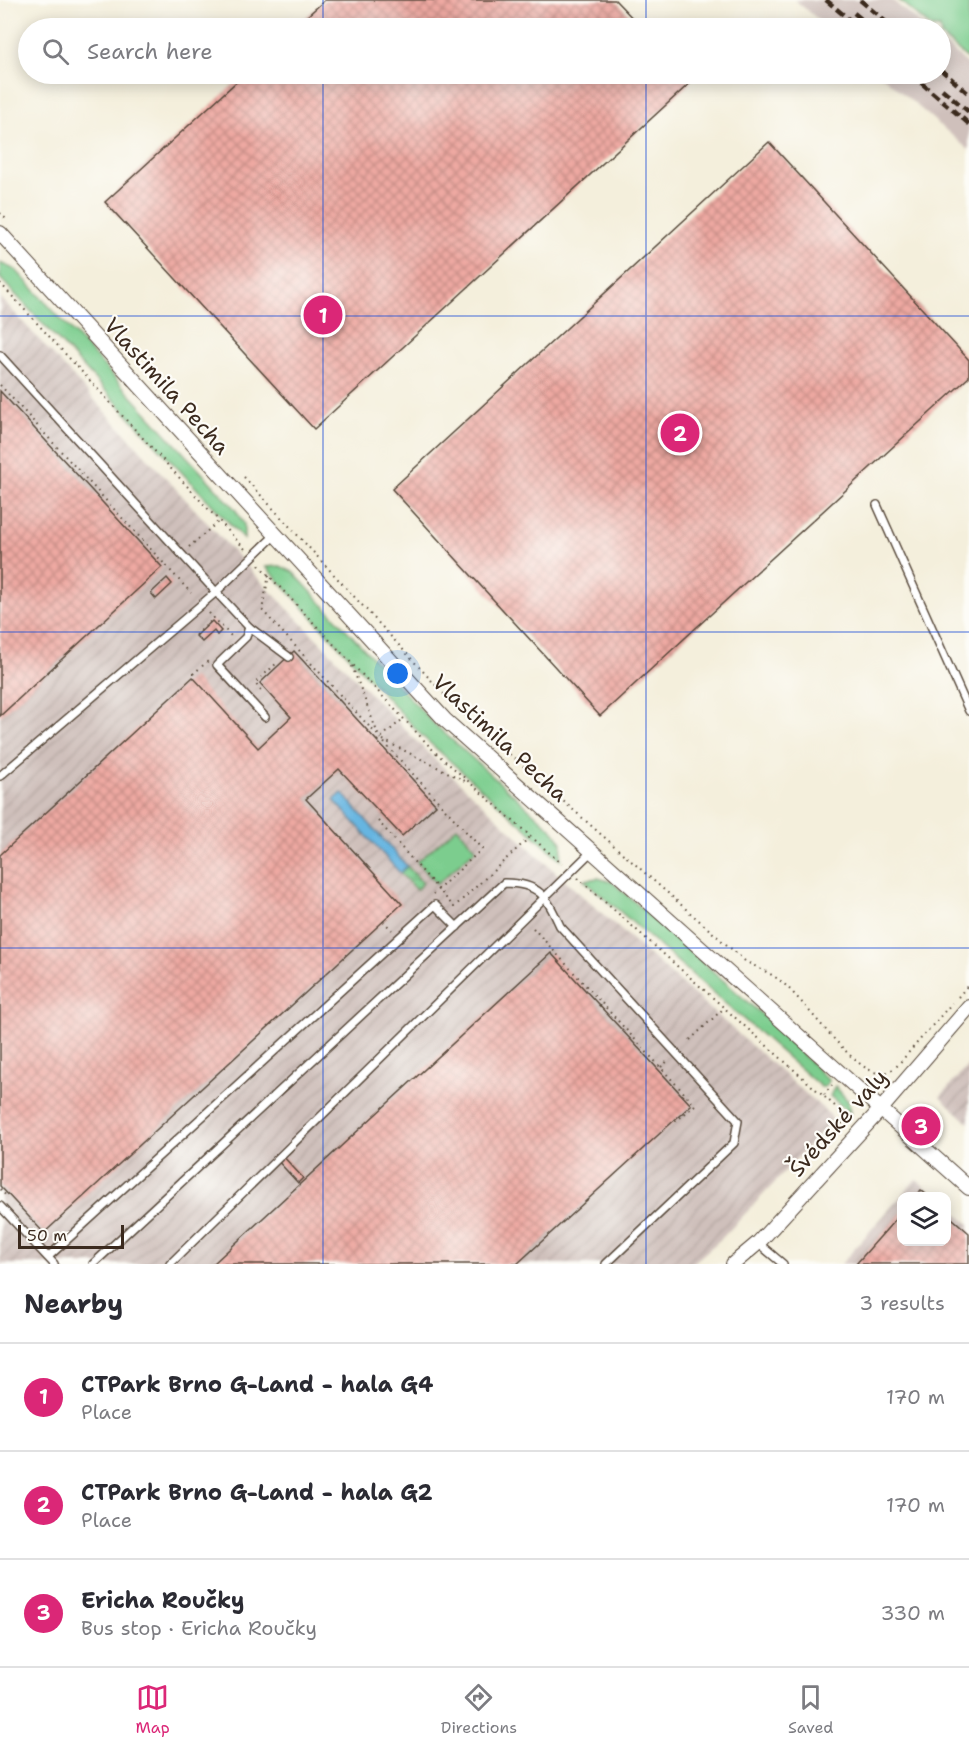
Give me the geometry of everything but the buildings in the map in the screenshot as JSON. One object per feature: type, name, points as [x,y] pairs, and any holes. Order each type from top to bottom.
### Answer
[{"type":"street","name":"Vlastimila Pecha","points":[[4,227],[274,536],[445,720],[969,1188]]},
{"type":"street","name":"Švédské valy","points":[[733,1264],[758,1243],[849,1141],[882,1108],[969,1007]]},
{"type":"lane","points":[[0,356],[249,627],[287,656]]},
{"type":"lane","points":[[877,505],[969,711]]},
{"type":"lane","points":[[0,776],[216,592],[274,536]]},
{"type":"lane","points":[[249,627],[246,637],[217,665],[265,717]]},
{"type":"lane","points":[[170,1264],[592,850]]},
{"type":"lane","points":[[93,1264],[504,883],[524,883],[546,896],[560,926],[738,1121],[734,1143],[606,1264]]},
{"type":"lane","points":[[48,1257],[435,905],[457,927]]},
{"type":"lane","points":[[0,1206],[54,1264]]},
{"type":"lane","points":[[758,1243],[783,1264]]},
{"type":"path","points":[[0,213],[4,227]]},
{"type":"path","points":[[0,283],[403,719],[470,784],[846,1116],[838,1130],[849,1141]]},
{"type":"path","points":[[0,290],[4,287]]},
{"type":"path","points":[[0,385],[191,593]]},
{"type":"path","points":[[243,477],[454,705],[745,961],[778,978],[837,1042],[871,1071],[887,1073],[896,1067],[969,984]]},
{"type":"path","points":[[187,549],[219,521]]},
{"type":"path","points":[[167,567],[171,563]]},
{"type":"path","points":[[256,617],[263,611],[269,575]]},
{"type":"path","points":[[263,611],[379,740],[482,849],[430,897]]},
{"type":"path","points":[[209,613],[233,638]]},
{"type":"path","points":[[196,635],[214,618]]},
{"type":"path","points":[[261,691],[255,683],[287,656],[295,646]]},
{"type":"path","points":[[351,664],[379,740],[470,784]]},
{"type":"path","points":[[379,740],[403,719]]},
{"type":"path","points":[[378,821],[454,907],[530,837]]},
{"type":"path","points":[[384,921],[393,931],[400,924]]},
{"type":"path","points":[[533,928],[694,1105],[675,1122]]},
{"type":"path","points":[[690,1040],[724,1008]]},
{"type":"path","points":[[661,1067],[670,1059]]},
{"type":"shaded area","points":[[795,0],[892,0],[914,18],[816,18]]},
{"type":"shaded area","points":[[951,50],[969,65],[969,150],[892,84],[951,84]]},
{"type":"shaded area","points":[[0,297],[255,575],[429,754],[552,869],[830,1115],[832,1120],[781,1176],[722,1238],[692,1264],[0,1264]]},
{"type":"shaded area","points":[[969,1064],[969,1123],[940,1097]]},
{"type":"shaded area","points":[[916,1179],[932,1192],[905,1192]]},
{"type":"shaded area","points":[[897,1201],[897,1246],[951,1246],[951,1208],[969,1224],[969,1264],[841,1264]]},
{"type":"green space","points":[[899,0],[969,0],[969,60],[951,45],[951,18],[920,18]]},
{"type":"green space","points":[[0,263],[16,270],[235,509],[244,524],[244,539],[0,278]]},
{"type":"green space","points":[[280,566],[293,572],[433,723],[555,832],[562,843],[561,860],[422,736],[266,567]]},
{"type":"green space","points":[[457,827],[476,849],[437,884],[417,862]]},
{"type":"green space","points":[[407,866],[423,883],[416,890],[400,873]]},
{"type":"green space","points":[[598,878],[612,882],[768,1020],[829,1081],[824,1087],[821,1087],[584,880]]},
{"type":"green space","points":[[835,1086],[848,1101],[850,1113],[830,1096]]},
{"type":"water","points":[[342,793],[407,866],[400,873],[334,800]]},
{"type":"railway","points":[[826,0],[847,18]]},
{"type":"railway","points":[[860,0],[881,18]]},
{"type":"railway","points":[[854,13],[860,18]]},
{"type":"railway","points":[[951,78],[969,94]]},
{"type":"railway","points":[[923,84],[969,124]]},
{"type":"railway","points":[[942,89],[969,112]]},
{"type":"place","name":"CTPark Brno G-Land - hala G4","points":[[323,315]]},
{"type":"place","name":"CTPark Brno G-Land - hala G2","points":[[680,433]]},
{"type":"place","name":"Ericha Roučky","points":[[921,1126]]}]
